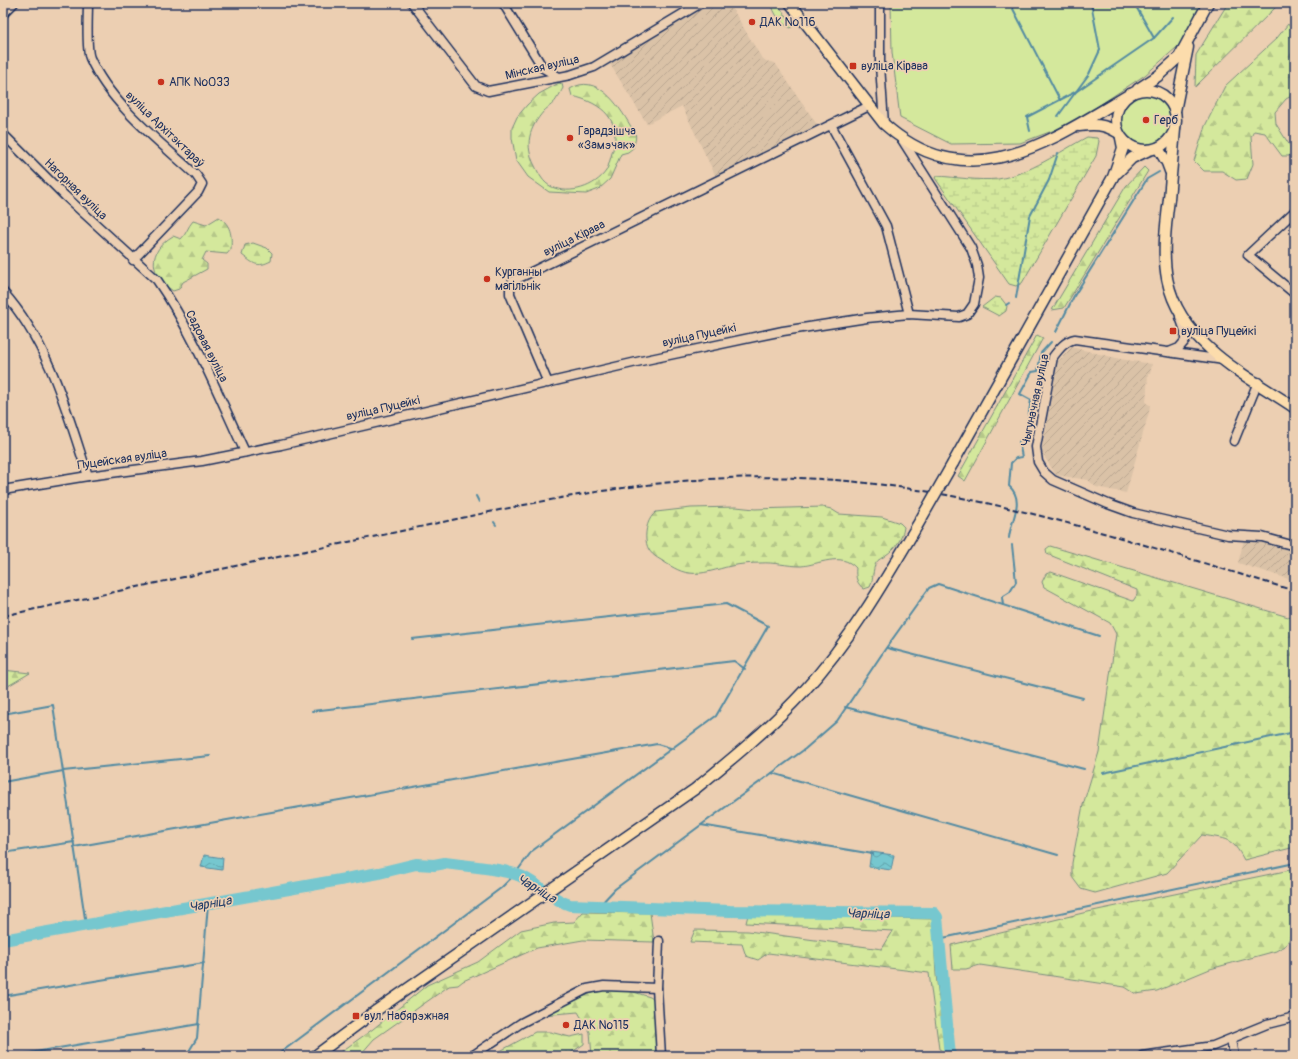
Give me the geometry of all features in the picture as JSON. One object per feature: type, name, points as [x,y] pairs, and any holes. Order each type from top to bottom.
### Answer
[{"type":"main road","points":[[790,3],[884,124],[901,138],[916,147],[936,154],[979,160],[996,159],[1028,150],[1073,127],[1132,93],[1158,76],[1174,62],[1190,38],[1208,3]]},
{"type":"main road","points":[[1190,38],[1175,111],[1176,129],[1164,240],[1165,272],[1172,298],[1179,312],[1197,336],[1224,360],[1295,408]]},
{"type":"main road","points":[[315,1056],[377,1010],[695,789],[777,719],[804,691],[849,636],[870,606],[953,463],[1113,177],[1123,148],[1115,119],[1118,106],[1132,93],[1143,90],[1159,92],[1166,97],[1175,111]]},
{"type":"main road","points":[[1073,127],[1096,124],[1110,127],[1126,144],[1133,147],[1153,149],[1168,163],[1171,176]]},
{"type":"main road","points":[[1113,177],[1132,158],[1169,140],[1176,129]]},
{"type":"street","points":[[3,14],[14,3]]},
{"type":"street","name":"вуліца Архітэктараў","points":[[88,3],[89,57],[112,94],[132,117],[196,175],[202,184],[198,192],[133,260]]},
{"type":"street","name":"Мінская вуліца","points":[[412,3],[476,86],[488,91],[570,75],[594,67],[701,3]]},
{"type":"street","points":[[504,3],[543,68],[559,77]]},
{"type":"street","points":[[880,3],[880,65],[884,124]]},
{"type":"street","name":"вуліца Кірава","points":[[548,383],[510,294],[510,288],[513,282],[869,106]]},
{"type":"street","points":[[831,125],[886,226],[909,314]]},
{"type":"street","name":"Нагорная вуліца","points":[[3,134],[133,260]]},
{"type":"street","name":"вуліца Пуцейкі","points":[[245,452],[281,446],[640,361],[783,330],[861,318],[909,314],[959,317],[967,314],[974,304],[979,278],[971,248],[901,138]]},
{"type":"street","points":[[1295,211],[1248,255],[1295,294]]},
{"type":"street","name":"Садовая вуліца","points":[[133,260],[157,280],[167,295],[200,357],[245,452]]},
{"type":"street","points":[[3,292],[31,328],[61,394],[88,476]]},
{"type":"street","points":[[1168,352],[1179,348],[1185,341],[1185,331],[1179,312]]},
{"type":"street","name":"Чыгуначная вуліца","points":[[1224,360],[1075,339],[1062,346],[1053,358],[1036,447],[1038,462],[1044,472],[1053,480],[1133,514],[1228,535],[1262,537],[1295,546]]},
{"type":"street","points":[[1234,441],[1258,382]]},
{"type":"street","name":"Пуцейская вуліца","points":[[3,490],[88,476],[202,461],[245,452]]},
{"type":"street","points":[[659,941],[657,988],[661,1056]]},
{"type":"street","points":[[472,1056],[521,1023],[587,989],[604,986],[657,988]]},
{"type":"street","points":[[1142,1056],[1193,1050],[1231,1040],[1268,1024],[1295,1017]]},
{"type":"street","points":[[1231,1040],[1234,1056]]},
{"type":"shaded area","points":[[710,3],[729,3],[761,57],[766,61],[775,63],[818,126],[716,177],[682,106],[647,124],[608,61]]},
{"type":"shaded area","points":[[1071,347],[1120,359],[1152,364],[1150,374],[1148,374],[1146,403],[1150,405],[1149,412],[1126,493],[1096,487],[1088,480],[1056,475],[1045,458],[1042,450],[1058,362]]},
{"type":"shaded area","points":[[1244,540],[1262,541],[1295,551],[1295,581],[1238,563]]},
{"type":"green space","points":[[772,3],[777,3],[793,26],[791,28],[778,18],[772,7]]},
{"type":"green space","points":[[892,3],[1204,3],[1184,41],[1145,75],[1071,124],[1020,143],[951,144],[900,118],[892,52]]},
{"type":"green space","points":[[1228,3],[1280,3],[1195,87],[1196,55]]},
{"type":"green space","points":[[1288,24],[1295,34],[1295,94],[1286,99],[1275,112],[1276,124],[1292,149],[1289,156],[1282,156],[1265,133],[1254,131],[1251,137],[1253,164],[1247,179],[1236,180],[1222,171],[1204,171],[1194,161],[1205,126],[1225,86],[1277,38]]},
{"type":"green space","points":[[559,83],[562,84],[563,88],[555,102],[539,117],[532,130],[529,144],[535,166],[546,183],[552,187],[566,190],[574,190],[589,185],[601,177],[606,171],[615,142],[615,132],[608,115],[593,103],[572,96],[570,89],[580,85],[589,85],[598,88],[620,109],[636,135],[633,148],[628,152],[621,154],[610,179],[599,189],[586,194],[549,192],[528,177],[516,160],[512,138],[512,128],[517,117],[539,94]]},
{"type":"green space","points":[[1141,95],[1151,95],[1164,102],[1171,115],[1171,125],[1164,138],[1151,145],[1141,145],[1132,141],[1125,134],[1121,125],[1121,115],[1125,106],[1132,99]]},
{"type":"green space","points":[[1087,137],[1097,138],[1099,141],[1096,156],[1022,283],[1016,286],[1009,284],[935,178],[936,176],[982,180],[998,179],[1010,176],[1044,162]]},
{"type":"green space","points":[[1144,167],[1148,171],[1064,308],[1052,310],[1126,186]]},
{"type":"green space","points":[[219,217],[226,223],[230,231],[231,249],[227,254],[206,252],[202,260],[207,264],[207,269],[183,282],[179,289],[173,291],[159,278],[156,271],[154,263],[155,256],[159,249],[173,236],[181,239],[193,221],[206,225]]},
{"type":"green space","points":[[253,243],[267,248],[272,253],[271,261],[259,265],[242,255],[245,245]]},
{"type":"green space","points":[[995,297],[1001,298],[1007,306],[1006,311],[999,316],[982,307]]},
{"type":"green space","points":[[1037,335],[1043,338],[965,481],[958,476]]},
{"type":"green space","points":[[736,507],[755,509],[823,507],[831,509],[839,514],[882,517],[900,523],[904,527],[902,535],[895,546],[889,553],[877,562],[870,587],[864,589],[857,580],[856,568],[843,560],[829,560],[801,566],[766,563],[746,564],[705,572],[689,573],[671,566],[650,552],[646,536],[647,528],[649,521],[656,512],[691,508]]},
{"type":"green space","points":[[1050,546],[1295,619],[1295,847],[1244,860],[1236,847],[1228,840],[1202,835],[1167,873],[1095,893],[1081,889],[1072,877],[1072,863],[1083,805],[1099,752],[1116,634],[1110,623],[1044,587],[1042,582],[1046,574],[1051,572],[1133,601],[1137,595],[1137,590],[1047,554],[1046,549]]},
{"type":"green space","points":[[3,670],[30,673],[3,689]]},
{"type":"green space","points":[[1295,869],[1295,929],[1286,945],[1276,951],[1210,969],[1157,991],[1136,994],[1125,987],[980,965],[966,969],[953,969],[951,945],[1083,913]]},
{"type":"green space","points":[[583,912],[650,913],[654,942],[583,940],[537,948],[463,981],[458,985],[449,986],[374,1039],[361,1054],[353,1056],[335,1056],[373,1029],[427,985],[478,962],[521,930],[554,923],[574,922]]},
{"type":"green space","points":[[748,915],[933,919],[936,975],[946,1053],[939,1049],[929,973],[768,953],[758,960],[746,956],[742,944],[690,942],[695,930],[748,931],[882,949],[893,931],[746,923]]},
{"type":"green space","points":[[614,986],[650,997],[656,1001],[659,1056],[592,1056],[590,1032],[578,1012],[543,1015],[589,994]]},
{"type":"green space","points":[[535,1032],[550,1032],[570,1037],[584,1034],[584,1044],[566,1056],[491,1056]]},
{"type":"water","points":[[871,852],[894,855],[891,870],[869,867]]},
{"type":"water","points":[[204,855],[223,858],[222,870],[201,867]]},
{"type":"waterway","points":[[1010,3],[1060,100]]},
{"type":"waterway","points":[[1058,116],[1089,74],[1100,50],[1091,3]]},
{"type":"waterway","points":[[1134,3],[1154,38],[1173,17]]},
{"type":"waterway","points":[[1030,131],[1027,117],[1077,91],[1154,38]]},
{"type":"waterway","points":[[1016,298],[1030,216],[1049,180],[1058,153]]},
{"type":"waterway","points":[[1056,332],[1074,296],[1147,179],[1159,172]]},
{"type":"waterway","points":[[1009,538],[1017,505],[1014,492],[1009,486],[1011,463],[1016,458],[1022,457],[1019,442],[1021,439],[1027,440],[1026,431],[1031,400],[1020,394],[1032,372],[1038,371],[1041,353],[1051,342]]},
{"type":"waterway","points":[[476,496],[479,502]]},
{"type":"waterway","points":[[1003,605],[1002,597],[1010,592],[1016,582],[1012,545]]},
{"type":"waterway","points":[[772,773],[805,749],[837,721],[886,648],[929,588],[938,584],[1099,636]]},
{"type":"waterway","points":[[276,1056],[501,888],[515,874],[532,851],[716,716],[768,626],[726,604],[412,639]]},
{"type":"waterway","points":[[887,648],[1083,698]]},
{"type":"waterway","points":[[312,711],[734,661],[745,669]]},
{"type":"waterway","points":[[3,714],[53,705],[86,925]]},
{"type":"waterway","points":[[845,707],[1084,769]]},
{"type":"waterway","points":[[1103,773],[1295,732]]},
{"type":"waterway","points":[[74,847],[657,744],[674,749]]},
{"type":"waterway","points":[[3,782],[63,771],[210,756]]},
{"type":"waterway","points":[[701,825],[772,773],[1058,855]]},
{"type":"waterway","points":[[599,906],[615,889],[701,825],[873,854]]},
{"type":"waterway","points":[[3,853],[74,842]]},
{"type":"waterway","name":"Чарніца","points":[[3,940],[379,873],[416,864],[434,865],[445,863],[515,874],[523,877],[562,902],[570,905],[730,911],[934,913],[937,917],[950,1056]]},
{"type":"waterway","points":[[938,939],[1295,863]]},
{"type":"waterway","points":[[186,1056],[197,1038],[208,904]]},
{"type":"waterway","points":[[3,996],[204,963]]},
{"type":"waterway","points":[[12,1056],[199,1024]]},
{"type":"railway","points":[[3,616],[543,501],[645,485],[747,477],[799,478],[863,483],[926,491],[988,503],[1112,535],[1295,591]]},
{"type":"place","name":"ДАК №116","points":[[752,22]]},
{"type":"place","name":"вуліца Кірава","points":[[853,66]]},
{"type":"place","name":"АПК №033","points":[[161,82]]},
{"type":"place","name":"Герб","points":[[1146,120]]},
{"type":"place","name":"Гарадзішча «Замэчак»","points":[[570,138]]},
{"type":"place","name":"Курганны магільнік","points":[[487,279]]},
{"type":"place","name":"вуліца Пуцейкі","points":[[1173,331]]},
{"type":"place","name":"вул. Набярэжная","points":[[356,1016]]},
{"type":"place","name":"ДАК №115","points":[[566,1025]]}]
